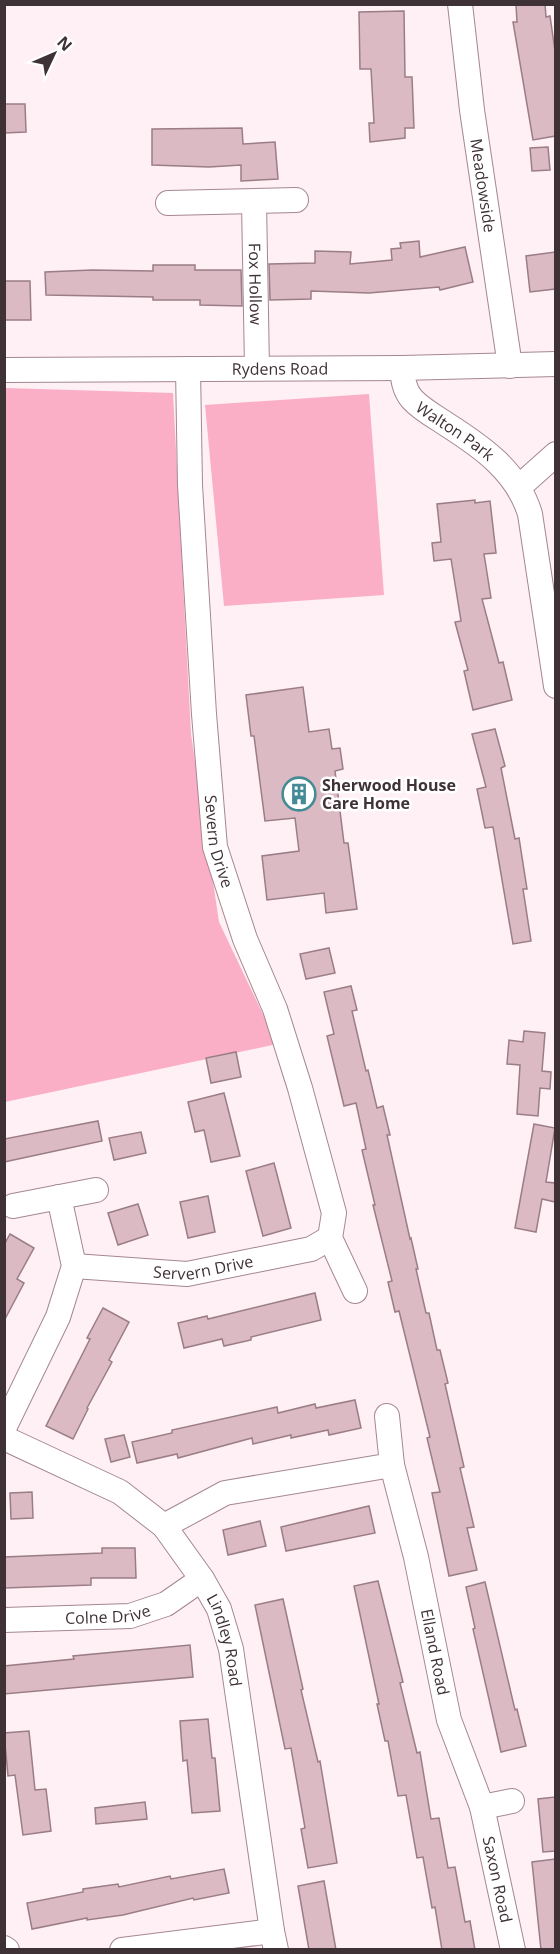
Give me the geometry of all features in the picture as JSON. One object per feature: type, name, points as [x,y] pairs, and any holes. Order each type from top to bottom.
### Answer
[{"type":"street","name":"Meadowside","points":[[460,4],[472,110],[510,366]]},
{"type":"street","points":[[168,203],[296,200]]},
{"type":"street","name":"Fox Hollow","points":[[254,202],[256,368]]},
{"type":"street","name":"Rydens Road","points":[[4,370],[402,368],[555,364]]},
{"type":"street","name":"Walton Park","points":[[402,368],[404,384],[411,398],[477,444],[505,470],[519,487],[530,514],[555,686]]},
{"type":"street","name":"Severn Drive","points":[[188,369],[190,496],[214,847],[245,939],[275,1010],[300,1088],[334,1213],[330,1238]]},
{"type":"street","points":[[519,487],[555,454]]},
{"type":"street","points":[[13,1206],[96,1190]]},
{"type":"street","points":[[4,1428],[58,1317],[74,1266],[59,1197]]},
{"type":"street","points":[[330,1238],[355,1291]]},
{"type":"street","name":"Servern Drive","points":[[74,1266],[187,1274],[310,1249],[330,1238]]},
{"type":"street","name":"Elland Road","points":[[387,1416],[392,1465],[417,1557],[449,1720],[482,1807]]},
{"type":"street","name":"Lindley Road","points":[[4,1438],[120,1492],[164,1526],[202,1579],[219,1609],[231,1649],[274,1940]]},
{"type":"street","points":[[164,1526],[225,1493],[392,1465]]},
{"type":"street","name":"Colne Drive","points":[[4,1620],[130,1616],[166,1604],[202,1579]]},
{"type":"street","points":[[482,1807],[512,1801]]},
{"type":"street","name":"Saxon Road","points":[[482,1807],[513,1950]]},
{"type":"street","points":[[122,1950],[274,1940]]},
{"type":"shaded area","points":[[5,388],[173,393],[191,734],[219,922],[277,1044],[5,1102]]},
{"type":"shaded area","points":[[369,394],[384,595],[224,606],[205,405]]},
{"type":"building","points":[[516,4],[545,4],[546,17],[550,16],[555,51],[555,136],[533,140],[513,22],[517,22]]},
{"type":"building","points":[[404,11],[405,77],[412,77],[414,128],[405,128],[405,138],[370,142],[369,123],[374,123],[371,69],[360,69],[359,12]]},
{"type":"building","points":[[4,104],[25,104],[26,132],[4,133]]},
{"type":"building","points":[[242,128],[243,144],[275,142],[278,179],[241,181],[241,165],[209,167],[152,165],[152,129]]},
{"type":"building","points":[[548,147],[550,170],[532,171],[530,148]]},
{"type":"building","points":[[419,241],[420,257],[465,247],[473,282],[440,290],[439,287],[369,293],[311,291],[311,299],[270,300],[269,264],[315,263],[315,251],[351,252],[350,264],[392,260],[391,249],[401,248],[400,243]]},
{"type":"building","points":[[555,252],[555,289],[530,292],[526,256]]},
{"type":"building","points":[[153,265],[195,265],[195,270],[241,270],[242,306],[200,305],[200,300],[153,300],[153,297],[46,295],[45,272],[153,271]]},
{"type":"building","points":[[4,281],[30,281],[31,320],[4,320]]},
{"type":"building","points":[[475,500],[475,503],[490,501],[496,553],[484,554],[491,598],[482,599],[499,663],[503,662],[512,700],[473,710],[464,671],[468,670],[455,622],[461,621],[451,559],[434,561],[432,543],[441,542],[437,504]]},
{"type":"building","name":"Sherwood House Care Home","points":[[303,687],[309,732],[329,729],[332,749],[340,748],[343,769],[335,771],[344,843],[348,843],[357,909],[326,913],[324,893],[267,900],[262,856],[299,851],[295,818],[265,821],[246,695]]},
{"type":"building","points":[[495,729],[505,766],[501,768],[515,839],[519,838],[527,889],[523,889],[531,941],[513,944],[493,827],[485,828],[477,789],[486,787],[472,734]]},
{"type":"building","points":[[329,948],[335,973],[306,979],[300,954]]},
{"type":"building","points":[[351,986],[357,1010],[352,1011],[366,1071],[368,1070],[377,1108],[383,1106],[390,1135],[387,1135],[426,1313],[429,1313],[437,1350],[440,1350],[448,1383],[445,1384],[464,1467],[460,1468],[474,1527],[467,1528],[477,1570],[449,1576],[432,1493],[440,1492],[427,1438],[430,1437],[399,1311],[395,1312],[388,1282],[392,1281],[373,1205],[375,1205],[362,1150],[366,1149],[356,1103],[344,1106],[327,1036],[334,1034],[324,992]]},
{"type":"building","points":[[524,1031],[545,1033],[542,1071],[551,1072],[550,1089],[540,1088],[538,1116],[517,1114],[520,1065],[507,1064],[509,1040],[523,1042]]},
{"type":"building","points":[[236,1052],[241,1077],[211,1083],[206,1058]]},
{"type":"building","points":[[224,1093],[240,1156],[211,1162],[204,1130],[195,1132],[188,1102]]},
{"type":"building","points":[[98,1121],[102,1141],[4,1162],[4,1139]]},
{"type":"building","points":[[534,1124],[555,1128],[546,1182],[555,1183],[555,1202],[542,1199],[536,1232],[515,1228]]},
{"type":"building","points":[[141,1132],[146,1153],[114,1160],[109,1138]]},
{"type":"building","points":[[274,1163],[291,1228],[263,1236],[246,1171]]},
{"type":"building","points":[[208,1196],[215,1232],[188,1238],[180,1202]]},
{"type":"building","points":[[138,1204],[148,1235],[118,1245],[108,1213]]},
{"type":"building","points":[[10,1234],[34,1248],[17,1279],[24,1283],[4,1321],[4,1245]]},
{"type":"building","points":[[315,1293],[321,1320],[224,1346],[222,1339],[184,1348],[178,1323],[207,1316],[208,1319]]},
{"type":"building","points":[[103,1308],[129,1322],[109,1360],[112,1362],[73,1439],[46,1426]]},
{"type":"building","points":[[355,1400],[361,1428],[329,1435],[328,1430],[291,1438],[291,1435],[253,1444],[252,1438],[178,1458],[177,1454],[137,1463],[132,1442],[172,1433],[172,1430],[277,1407],[278,1413],[315,1404],[316,1408]]},
{"type":"building","points":[[124,1435],[130,1457],[111,1462],[105,1439]]},
{"type":"building","points":[[32,1492],[33,1518],[11,1519],[10,1493]]},
{"type":"building","points":[[369,1506],[375,1533],[286,1551],[281,1527]]},
{"type":"building","points":[[260,1521],[266,1546],[228,1555],[223,1530]]},
{"type":"building","points":[[102,1548],[135,1548],[136,1578],[91,1578],[91,1585],[4,1588],[4,1557],[102,1553]]},
{"type":"building","points":[[378,1581],[403,1682],[400,1683],[417,1753],[420,1752],[431,1819],[439,1818],[448,1868],[455,1867],[465,1922],[470,1921],[475,1950],[442,1950],[423,1857],[417,1858],[406,1795],[398,1796],[354,1586]]},
{"type":"building","points":[[485,1582],[515,1710],[517,1709],[526,1746],[501,1752],[473,1629],[475,1628],[466,1587]]},
{"type":"building","points":[[283,1599],[303,1689],[301,1690],[318,1762],[320,1761],[337,1863],[308,1868],[301,1829],[305,1828],[291,1748],[285,1749],[255,1605]]},
{"type":"building","points":[[190,1645],[193,1677],[4,1694],[4,1666],[74,1659],[73,1656]]},
{"type":"building","points":[[208,1719],[212,1758],[215,1758],[220,1811],[192,1813],[187,1760],[183,1761],[180,1721]]},
{"type":"building","points":[[29,1731],[35,1790],[46,1789],[51,1831],[23,1835],[15,1775],[8,1776],[4,1733]]},
{"type":"building","points":[[555,1797],[555,1851],[543,1852],[538,1799]]},
{"type":"building","points":[[145,1802],[147,1819],[96,1824],[95,1808]]},
{"type":"building","points":[[555,1859],[555,1950],[541,1950],[532,1862]]},
{"type":"building","points":[[224,1869],[229,1893],[194,1900],[193,1898],[123,1915],[87,1920],[87,1918],[32,1929],[27,1903],[83,1892],[83,1889],[118,1884],[119,1887],[170,1876],[171,1879]]},
{"type":"building","points":[[324,1881],[336,1950],[309,1950],[298,1886]]},
{"type":"place","name":"Sherwood House Care Home","points":[[299,794]]}]
